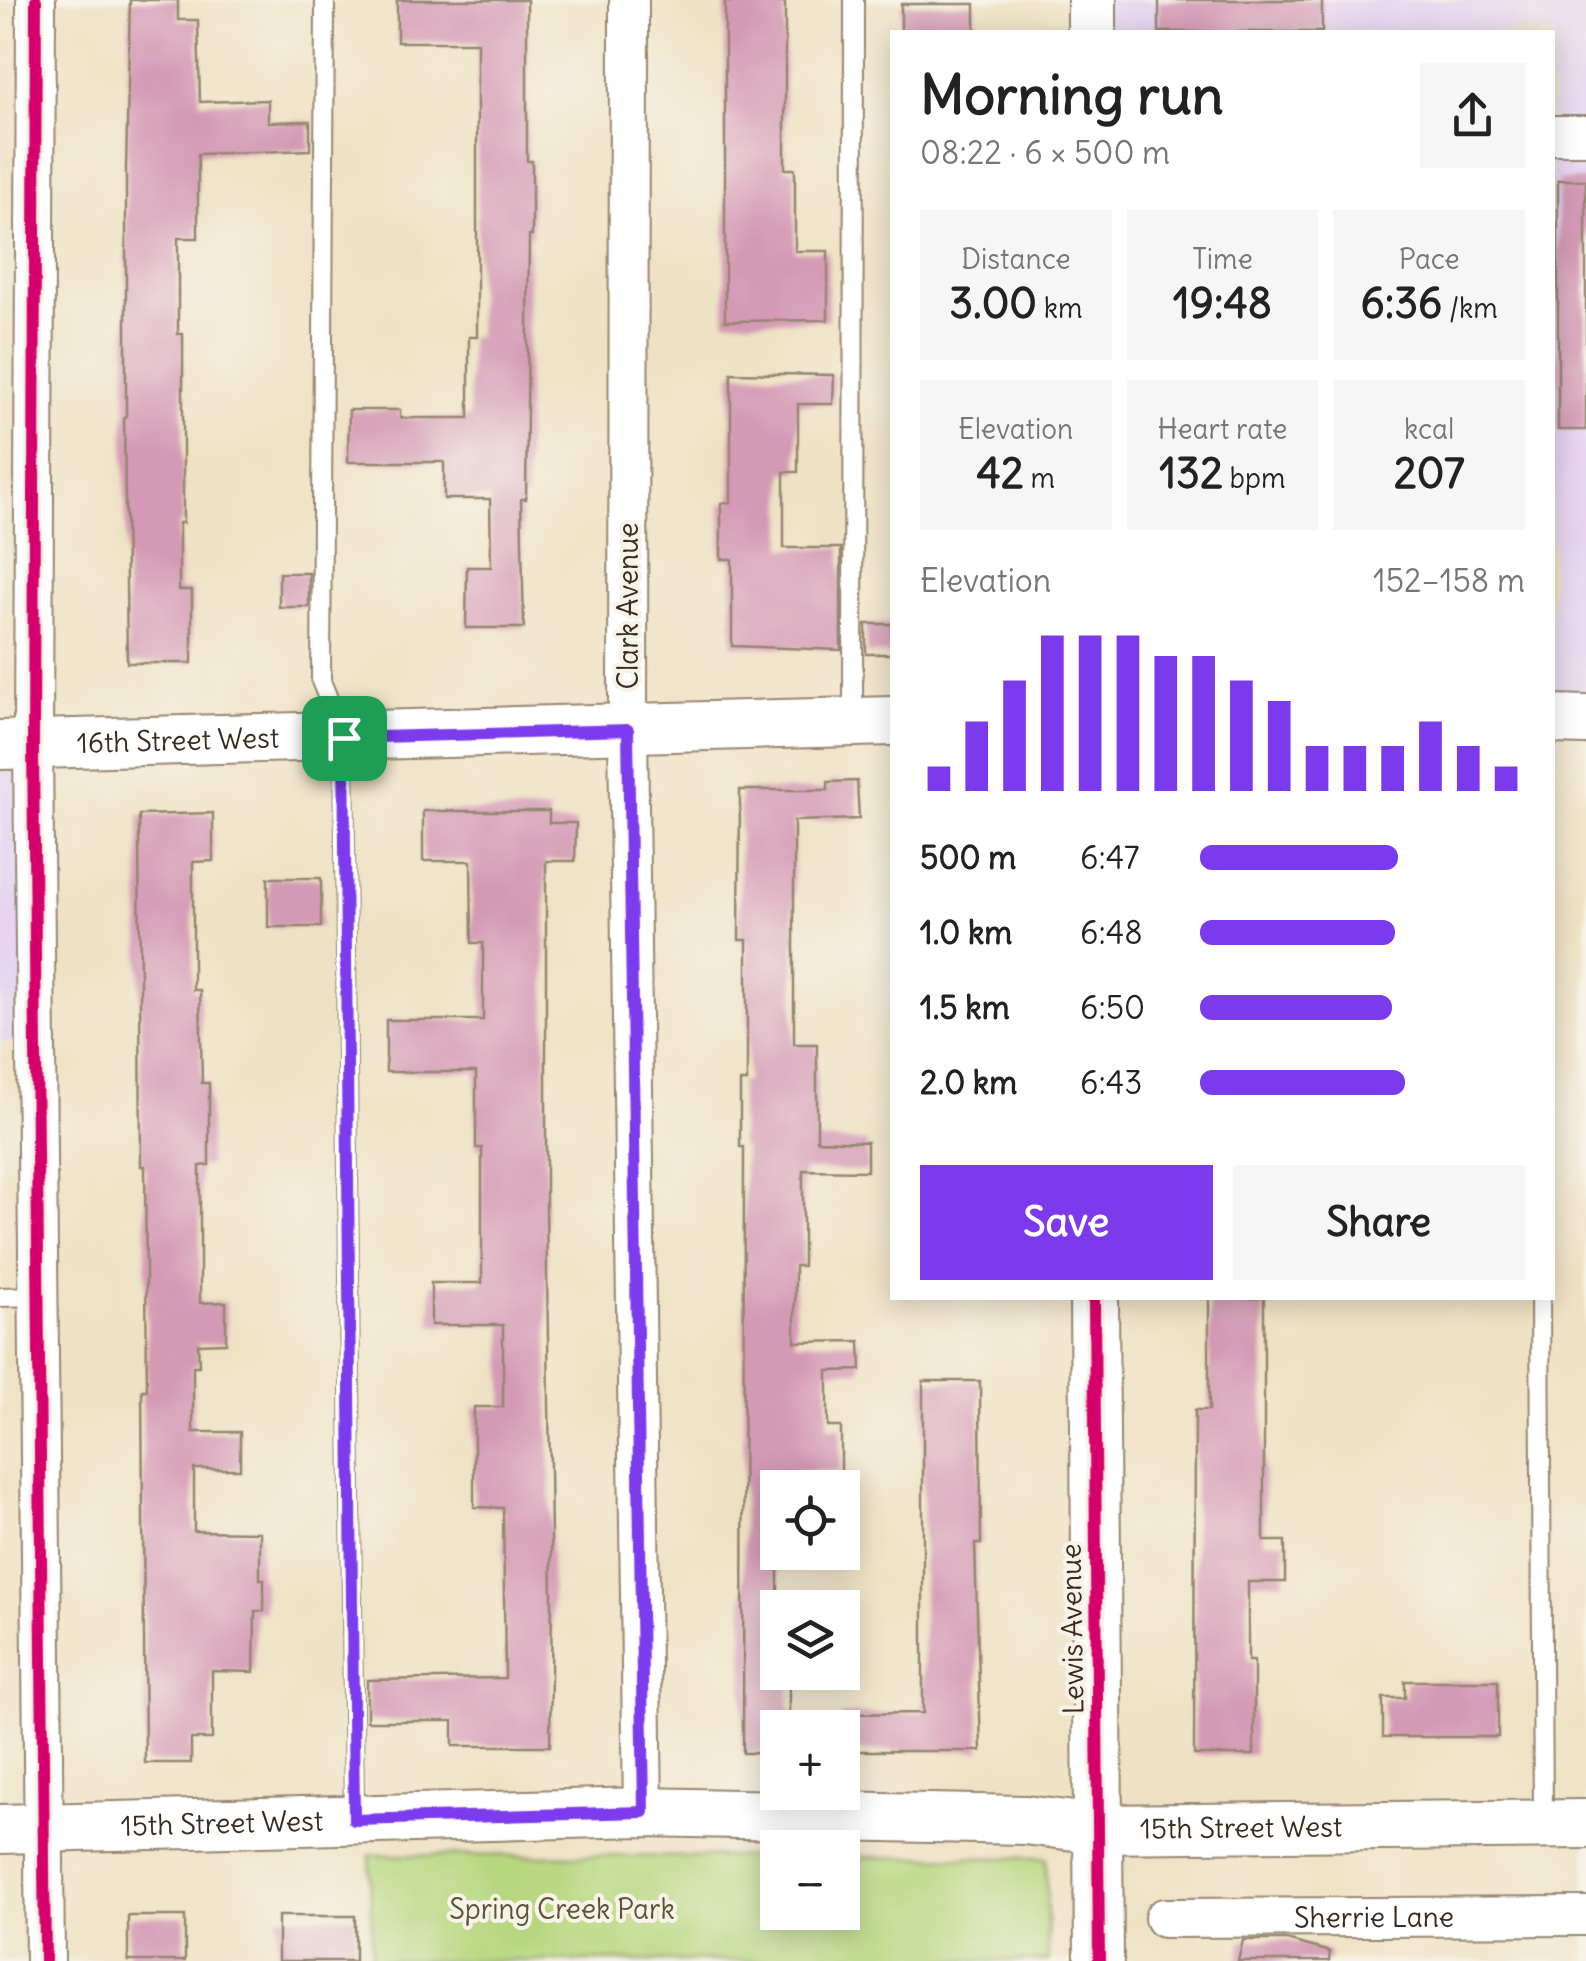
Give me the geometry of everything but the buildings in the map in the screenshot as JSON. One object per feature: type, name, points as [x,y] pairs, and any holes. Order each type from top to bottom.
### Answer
[{"type":"street","points":[[36,0],[16,746],[40,1296],[23,1829],[45,1961]]},
{"type":"street","name":"Clark Avenue","points":[[629,0],[628,730],[644,1812]]},
{"type":"street","points":[[1092,0],[1092,30]]},
{"type":"street","points":[[1555,135],[1586,135]]},
{"type":"street","points":[[1555,719],[1586,720]]},
{"type":"street","name":"16th Street West","points":[[16,746],[873,721]]},
{"type":"street","name":"Lewis Avenue","points":[[1094,1300],[1100,1961]]},
{"type":"street","name":"15th Street West","points":[[23,1829],[644,1812],[1024,1820],[1099,1830],[1565,1824]]},
{"type":"street","name":"Sherrie Lane","points":[[1164,1918],[1586,1916]]},
{"type":"lane","points":[[325,0],[321,682],[344,738],[354,1820]]},
{"type":"lane","points":[[854,0],[873,721]]},
{"type":"lane","points":[[0,1297],[40,1296]]},
{"type":"lane","points":[[1540,1300],[1565,1824]]},
{"type":"shaded area","points":[[1091,0],[1586,0],[1586,719],[1555,719],[1555,30],[1091,30]]},
{"type":"shaded area","points":[[0,745],[33,746],[37,1042],[0,1042]]},
{"type":"green space","name":"Spring Creek Park","points":[[370,1855],[760,1857],[760,1930],[860,1930],[860,1857],[1046,1858],[1048,1961],[372,1961]]},
{"type":"cycle path","points":[[36,0],[33,746],[45,1961]]},
{"type":"cycle path","points":[[1094,1300],[1099,1961]]},
{"type":"route","points":[[628,730],[644,1812],[354,1820],[344,738],[628,730]]}]
